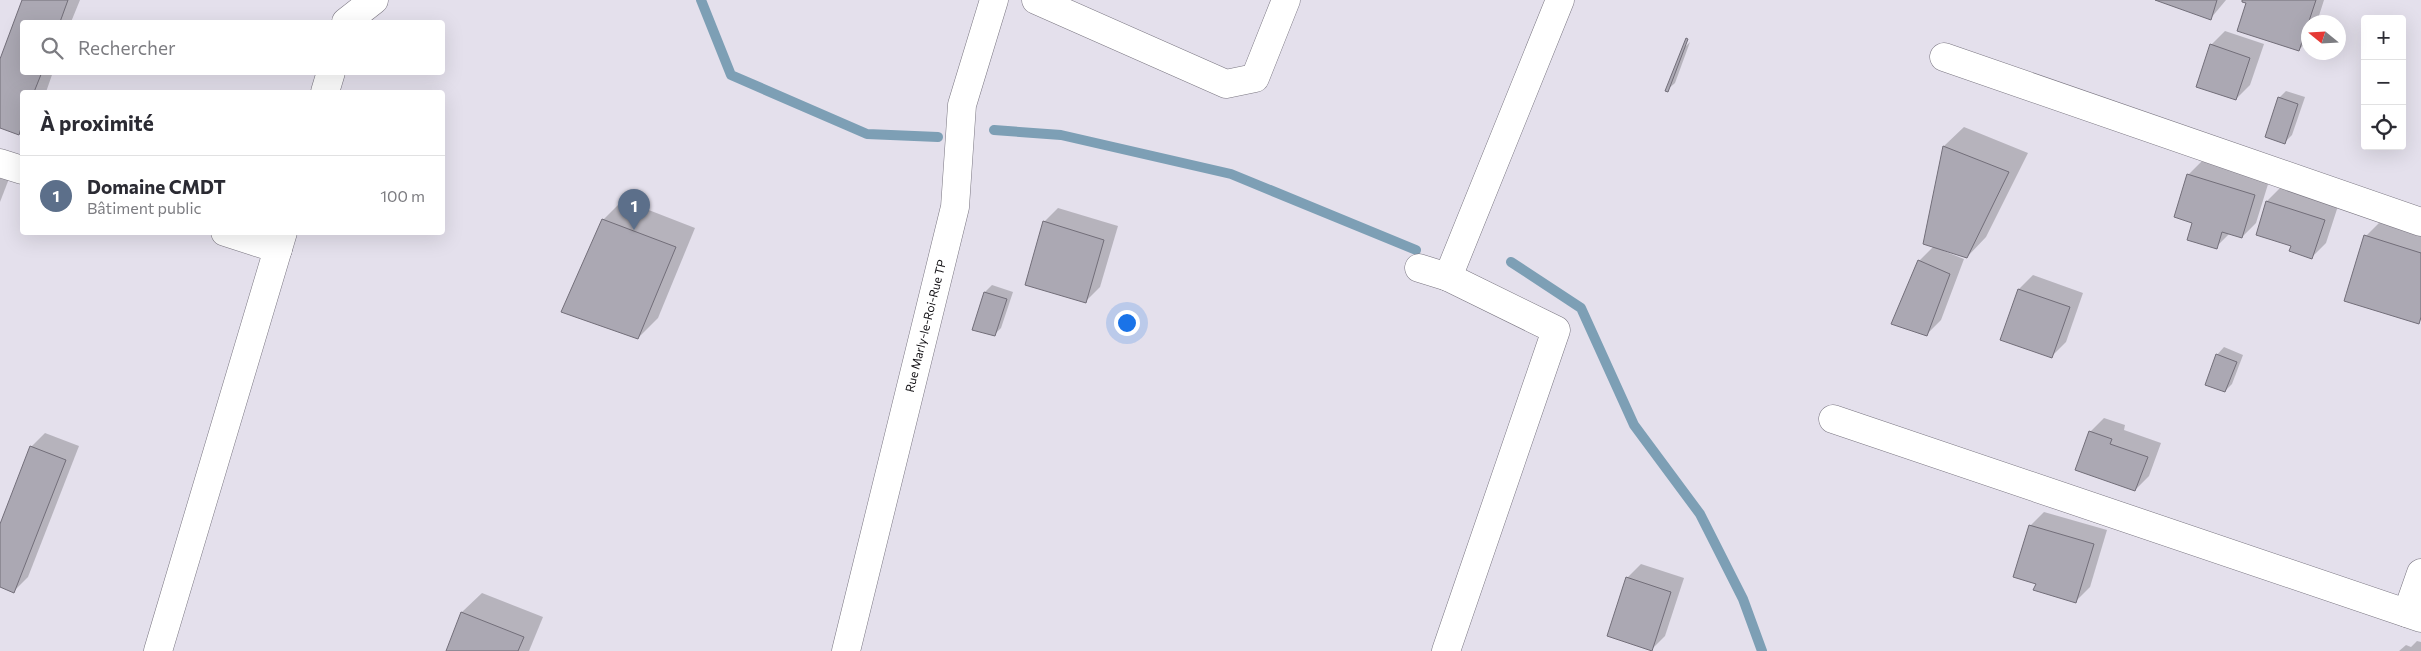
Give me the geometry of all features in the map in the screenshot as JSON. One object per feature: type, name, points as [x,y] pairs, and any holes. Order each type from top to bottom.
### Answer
[{"type":"street","points":[[349,20],[374,0]]},
{"type":"street","name":"Rue Marly-le-Roi-Rue TP","points":[[846,651],[955,207],[962,105],[994,0]]},
{"type":"street","points":[[1036,0],[1226,84],[1255,78],[1286,0]]},
{"type":"street","points":[[1448,278],[1560,0]]},
{"type":"street","points":[[1944,57],[2421,222]]},
{"type":"street","points":[[326,90],[330,75]]},
{"type":"street","points":[[0,163],[20,169]]},
{"type":"street","points":[[158,651],[280,241],[244,235]]},
{"type":"street","points":[[1419,268],[1448,278],[1556,330],[1446,651]]},
{"type":"street","points":[[1833,419],[2414,616],[2421,573]]},
{"type":"building","points":[[22,0],[68,0],[61,20],[20,20],[20,75],[41,75],[35,90],[20,90],[19,135],[0,128],[0,59]]},
{"type":"building","points":[[2155,0],[2217,0],[2211,20]]},
{"type":"building","points":[[2242,0],[2316,0],[2311,15],[2301,15],[2301,45],[2299,51],[2237,31],[2246,3],[2242,2]]},
{"type":"building","points":[[1686,38],[1688,39],[1668,92],[1665,91]]},
{"type":"building","points":[[2210,44],[2250,58],[2236,100],[2196,87]]},
{"type":"building","points":[[2278,97],[2298,104],[2285,144],[2265,137]]},
{"type":"building","points":[[1943,146],[2009,172],[1967,258],[1923,244]]},
{"type":"building","points":[[2187,174],[2255,195],[2242,238],[2222,232],[2217,249],[2187,240],[2192,223],[2174,217]]},
{"type":"building","points":[[2266,201],[2325,220],[2312,259],[2289,251],[2291,246],[2256,235]]},
{"type":"building","points":[[602,219],[676,247],[638,339],[561,312]]},
{"type":"building","points":[[1043,221],[1104,240],[1086,303],[1025,285]]},
{"type":"building","points":[[2364,235],[2421,253],[2421,317],[2419,324],[2344,301]]},
{"type":"building","points":[[1918,260],[1950,274],[1927,336],[1891,324]]},
{"type":"building","points":[[2018,289],[2070,307],[2052,358],[2000,340]]},
{"type":"building","points":[[984,292],[1007,299],[995,336],[972,330]]},
{"type":"building","points":[[2216,354],[2237,362],[2225,392],[2205,385]]},
{"type":"building","points":[[2089,431],[2112,439],[2110,444],[2148,457],[2135,491],[2075,470]]},
{"type":"building","points":[[30,446],[66,460],[14,593],[0,587],[0,524]]},
{"type":"building","points":[[2029,525],[2094,544],[2076,603],[2033,590],[2036,584],[2013,577]]},
{"type":"building","points":[[1626,577],[1671,592],[1652,651],[1607,636]]},
{"type":"building","points":[[461,612],[524,637],[518,651],[446,651]]},
{"type":"waterway","points":[[701,0],[731,75],[867,134],[938,137]]},
{"type":"waterway","points":[[994,130],[1061,135],[1231,174],[1416,250]]},
{"type":"waterway","points":[[1511,262],[1581,308],[1634,425],[1700,514],[1743,599],[1762,651]]},
{"type":"place","name":"Domaine CMDT","points":[[634,230]]}]
